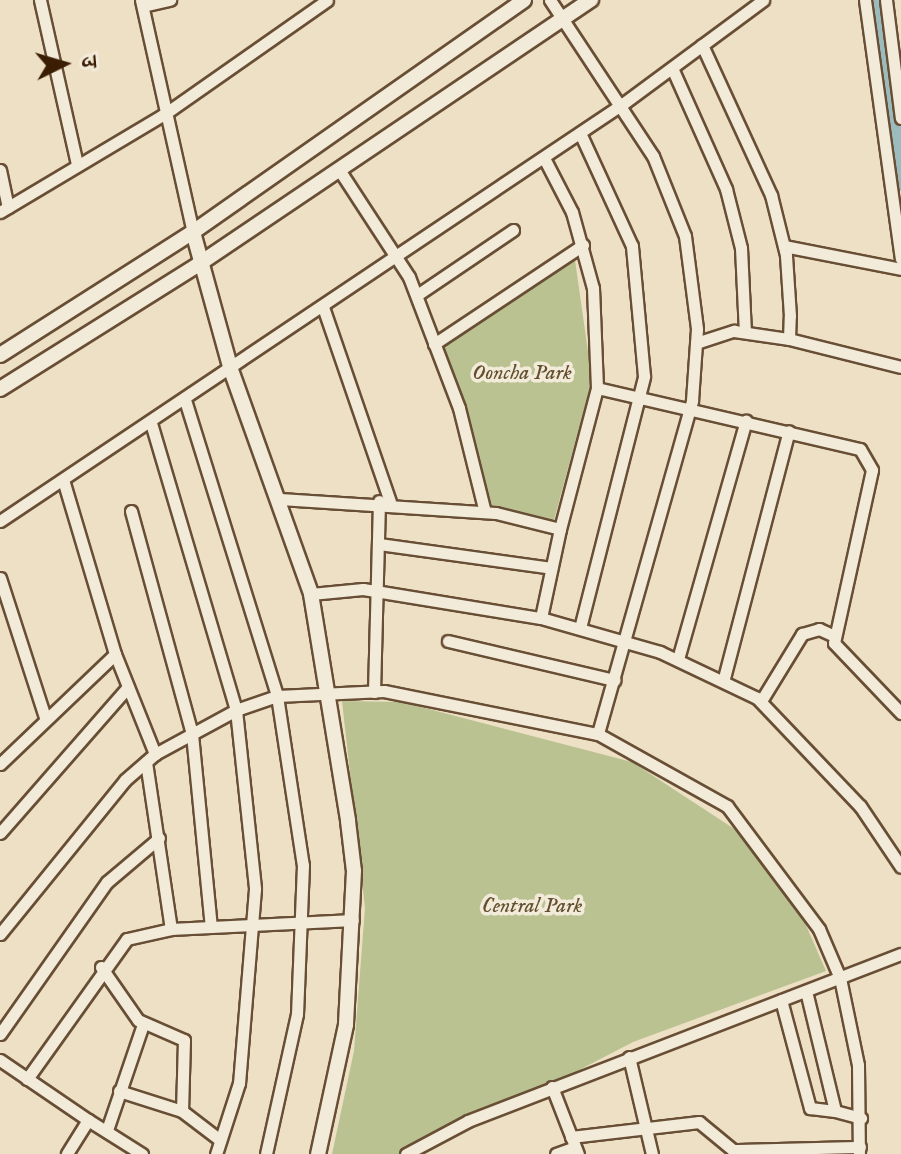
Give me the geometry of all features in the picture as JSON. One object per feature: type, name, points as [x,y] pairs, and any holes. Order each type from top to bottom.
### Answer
[{"type":"street","points":[[40,0],[77,164]]},
{"type":"street","points":[[170,0],[142,3],[163,115],[199,264],[231,370],[280,499],[311,594],[350,833],[353,920],[346,1025],[318,1154]]},
{"type":"street","points":[[0,170],[4,209],[163,115],[327,0]]},
{"type":"street","points":[[0,355],[193,232],[524,0]]},
{"type":"street","points":[[550,0],[624,103],[685,236],[696,343],[691,406],[598,734]]},
{"type":"street","points":[[0,389],[199,264],[591,0]]},
{"type":"street","points":[[0,521],[231,370],[544,158],[763,0]]},
{"type":"street","points":[[865,0],[901,259]]},
{"type":"street","points":[[886,0],[901,118]]},
{"type":"street","points":[[702,45],[753,145],[784,246],[789,339]]},
{"type":"street","points":[[672,68],[726,189],[741,248],[745,332]]},
{"type":"street","points":[[580,133],[632,246],[642,396],[580,628]]},
{"type":"street","points":[[541,618],[560,529],[597,388],[598,325],[583,245],[544,158]]},
{"type":"street","points":[[340,171],[398,256],[417,295],[485,512]]},
{"type":"street","points":[[417,295],[513,230]]},
{"type":"street","points":[[434,344],[583,245]]},
{"type":"street","points":[[784,246],[901,269]]},
{"type":"street","points":[[323,307],[385,502],[379,544],[380,591],[374,692]]},
{"type":"street","points":[[696,343],[745,332],[789,339],[901,367]]},
{"type":"street","points":[[597,388],[691,406],[860,449],[872,462],[835,636],[837,648],[901,713]]},
{"type":"street","points":[[185,400],[277,696],[305,921],[292,1049],[266,1154]]},
{"type":"street","points":[[678,659],[746,420]]},
{"type":"street","points":[[151,423],[236,710],[257,926],[239,1083],[216,1154]]},
{"type":"street","points":[[724,678],[789,431]]},
{"type":"street","points":[[63,480],[115,654],[155,754]]},
{"type":"street","points":[[280,499],[385,502],[485,512],[560,529]]},
{"type":"street","points":[[131,511],[192,734],[211,927]]},
{"type":"street","points":[[379,544],[551,568]]},
{"type":"street","points":[[0,578],[45,717]]},
{"type":"street","points":[[311,594],[380,591],[541,618],[626,641],[724,678],[761,701],[860,806],[901,867]]},
{"type":"street","points":[[761,701],[802,634],[819,629],[835,636]]},
{"type":"street","points":[[448,641],[614,680]]},
{"type":"street","points":[[0,764],[45,717],[115,654]]},
{"type":"street","points":[[0,833],[128,687]]},
{"type":"street","points":[[0,934],[85,821],[155,754],[236,710],[277,696],[328,692],[433,696],[598,734],[727,806],[778,867],[840,978],[861,1118],[860,1151],[733,1150],[704,1123],[647,1126],[556,1154]]},
{"type":"street","points":[[146,762],[171,929]]},
{"type":"street","points":[[0,1034],[107,882],[159,838]]},
{"type":"street","points":[[27,1079],[101,967],[127,939],[171,929],[353,920]]},
{"type":"street","points":[[406,1154],[552,1087],[901,954]]},
{"type":"street","points":[[101,967],[143,1024],[186,1043],[182,1111]]},
{"type":"street","points":[[806,991],[835,1111]]},
{"type":"street","points":[[781,1000],[810,1108],[861,1118]]},
{"type":"street","points":[[107,1130],[143,1024]]},
{"type":"street","points":[[629,1057],[652,1154]]},
{"type":"street","points":[[0,1060],[142,1154]]},
{"type":"street","points":[[552,1087],[575,1146]]},
{"type":"street","points":[[119,1091],[182,1111],[220,1140]]},
{"type":"street","points":[[67,1154],[88,1120]]},
{"type":"green space","name":"Ooncha Park","points":[[575,260],[592,380],[554,520],[492,505],[443,345]]},
{"type":"green space","name":"Central Park","points":[[342,701],[402,702],[632,762],[736,830],[805,923],[826,971],[633,1042],[418,1154],[332,1154],[354,1051],[365,908]]},
{"type":"waterway","points":[[880,0],[901,184]]}]
